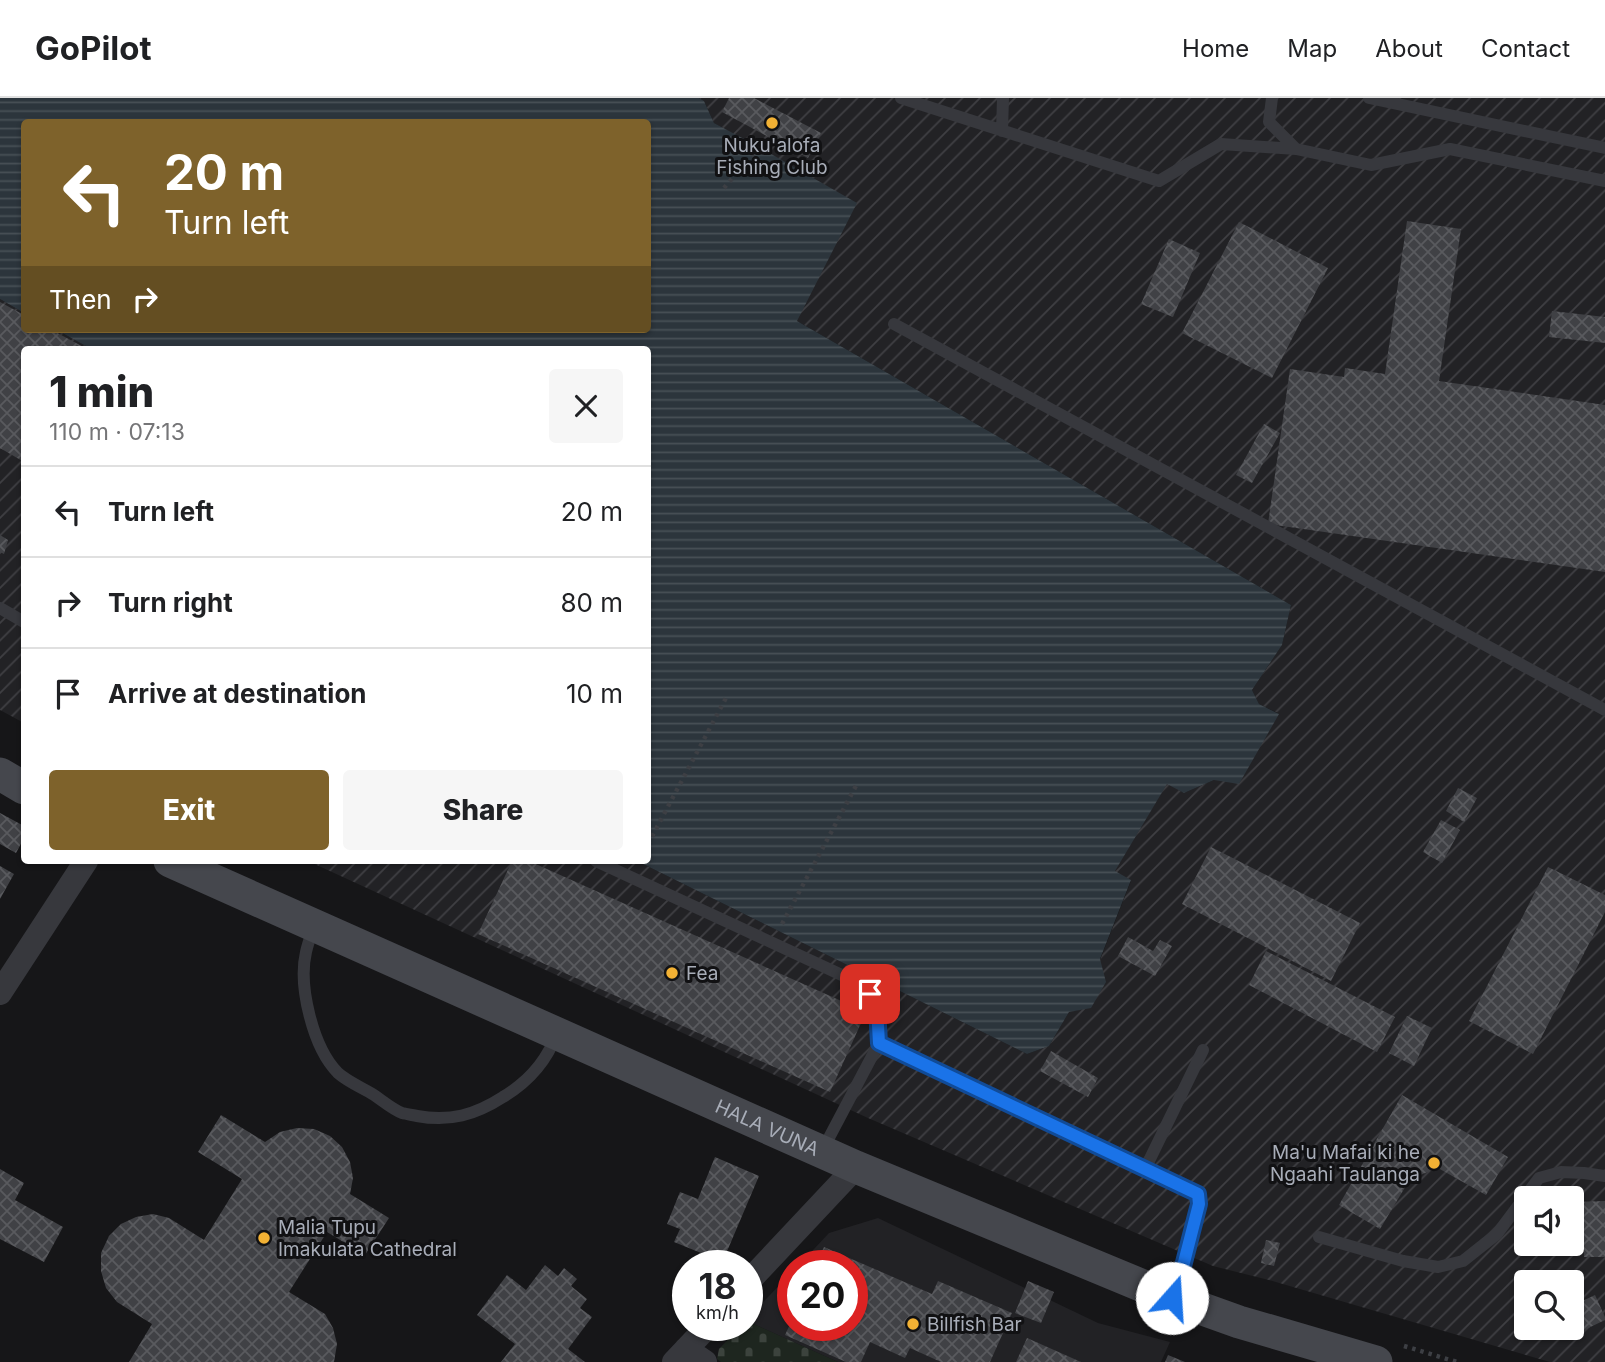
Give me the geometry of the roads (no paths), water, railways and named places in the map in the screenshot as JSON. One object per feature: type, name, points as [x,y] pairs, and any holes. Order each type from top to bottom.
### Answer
[{"type":"main road","points":[[0,774],[21,786]]},
{"type":"main road","name":"HALA VUNA","points":[[177,864],[856,1167],[1172,1298],[1239,1322],[1376,1362]]},
{"type":"street","points":[[0,993],[84,864]]},
{"type":"street","points":[[763,1266],[856,1167]]},
{"type":"street","points":[[688,1358],[699,1341]]},
{"type":"lane","points":[[901,98],[1159,181],[1222,144],[1296,149],[1371,166],[1450,149],[1605,181]]},
{"type":"lane","points":[[1002,131],[1003,98]]},
{"type":"lane","points":[[1272,98],[1269,122],[1296,149]]},
{"type":"lane","points":[[1369,98],[1605,148]]},
{"type":"lane","points":[[894,324],[1605,710]]},
{"type":"lane","points":[[0,608],[21,620]]},
{"type":"lane","points":[[602,864],[859,983],[870,994],[877,1008],[879,1043],[822,1151]]},
{"type":"lane","points":[[314,926],[305,953],[304,976],[316,1036],[338,1073],[402,1113],[442,1119],[476,1112],[495,1103],[535,1072],[558,1033]]},
{"type":"lane","points":[[879,1043],[1198,1194],[1199,1204],[1180,1278],[1172,1298]]},
{"type":"lane","points":[[1145,1169],[1203,1050]]},
{"type":"lane","points":[[1319,1237],[1403,1261],[1438,1267],[1464,1261],[1497,1234],[1539,1178],[1562,1172],[1605,1176]]},
{"type":"place","name":"Nuku'alofa Fishing Club","points":[[772,123]]},
{"type":"place","name":"Fea","points":[[672,973]]},
{"type":"place","name":"Ma'u Mafai ki he Ngaahi Taulanga","points":[[1434,1163]]},
{"type":"place","name":"Malia Tupu Imakulata Cathedral","points":[[264,1238]]},
{"type":"place","name":"Billfish Bar","points":[[913,1324]]}]
